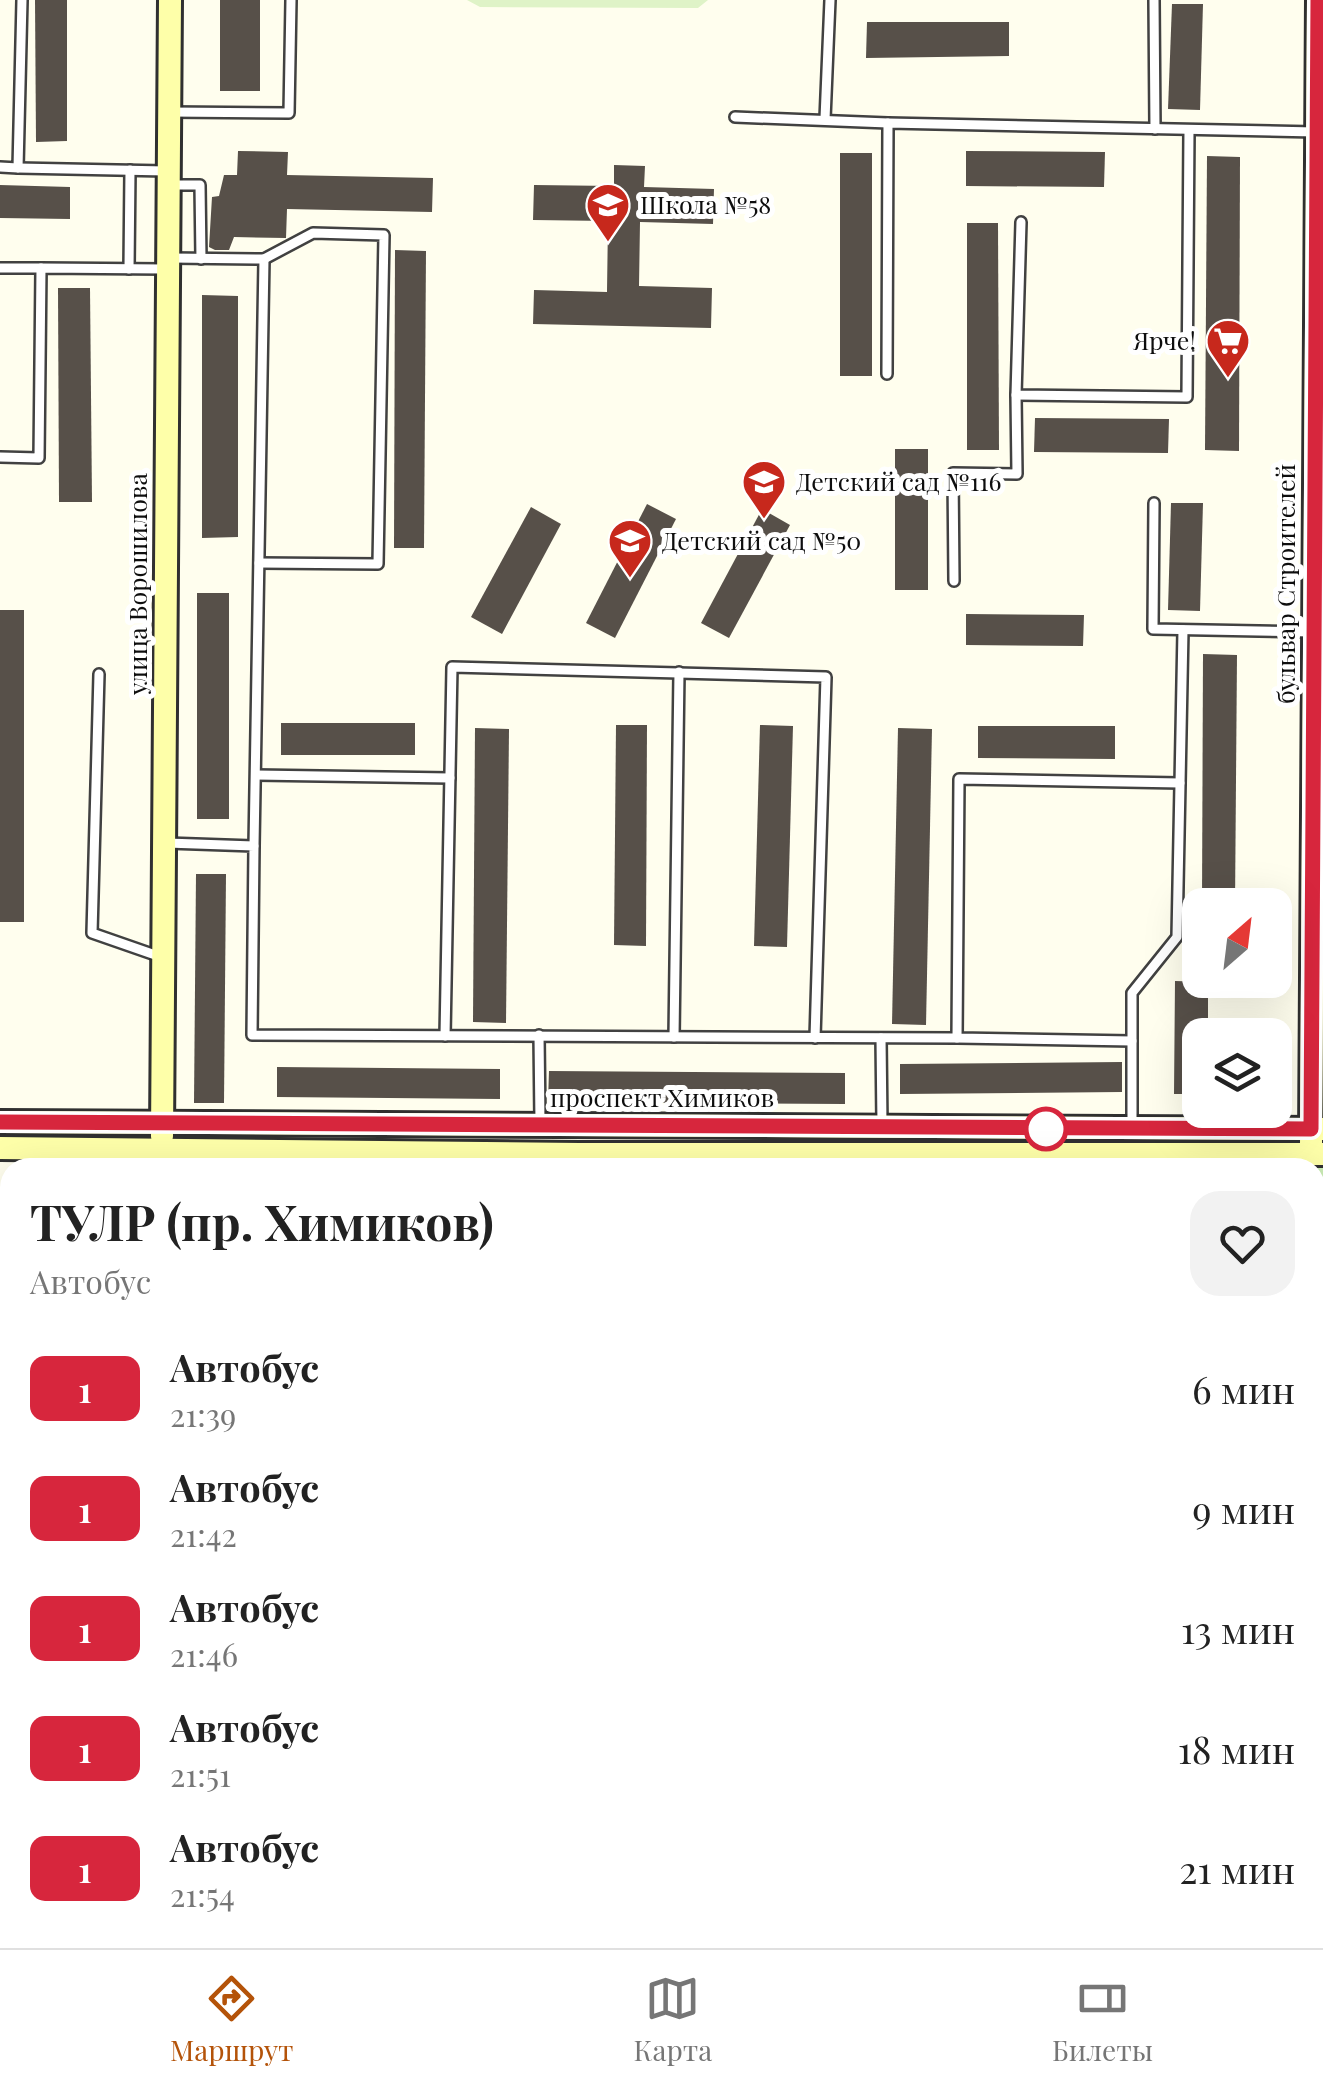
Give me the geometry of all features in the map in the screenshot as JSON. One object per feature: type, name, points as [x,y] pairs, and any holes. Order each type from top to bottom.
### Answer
[{"type":"main road","name":"улица Ворошилова","points":[[162,1158],[170,0]]},
{"type":"main road","name":"бульвар Строителей","points":[[1316,1158],[1318,0]]},
{"type":"main road","name":"проспект Химиков","points":[[0,1122],[1317,1129]]},
{"type":"main road","points":[[0,1148],[162,1158]]},
{"type":"lane","points":[[18,168],[22,0]]},
{"type":"lane","points":[[169,112],[290,113],[291,0]]},
{"type":"lane","points":[[825,119],[830,0]]},
{"type":"lane","points":[[1154,0],[1154,129]]},
{"type":"lane","points":[[735,117],[1316,132]]},
{"type":"lane","points":[[887,374],[888,123]]},
{"type":"lane","points":[[1016,395],[1187,397],[1189,130]]},
{"type":"lane","points":[[0,168],[130,170],[200,185],[201,259]]},
{"type":"lane","points":[[129,269],[130,170]]},
{"type":"lane","points":[[954,582],[953,473],[1016,474],[1020,222]]},
{"type":"lane","points":[[0,268],[129,269],[201,259],[264,259],[313,233],[384,235],[378,564],[259,562]]},
{"type":"lane","points":[[264,259],[252,1034],[1132,1041]]},
{"type":"lane","points":[[0,457],[39,458],[41,268]]},
{"type":"lane","points":[[1154,502],[1153,629],[1314,632]]},
{"type":"lane","points":[[1132,1129],[1132,992],[1177,937],[1183,630]]},
{"type":"lane","points":[[444,1036],[452,666],[826,678],[815,1038]]},
{"type":"lane","points":[[674,1037],[679,672]]},
{"type":"lane","points":[[99,674],[92,933],[164,958]]},
{"type":"lane","points":[[256,775],[450,778]]},
{"type":"lane","points":[[957,1038],[960,779],[1180,783]]},
{"type":"lane","points":[[164,844],[254,846]]},
{"type":"lane","points":[[539,1036],[540,1125]]},
{"type":"lane","points":[[880,1038],[882,1128]]},
{"type":"green space","points":[[467,0],[708,0],[698,8],[480,7]]},
{"type":"building","points":[[35,0],[67,0],[67,141],[36,142]]},
{"type":"building","points":[[220,0],[260,0],[260,91],[220,91]]},
{"type":"building","points":[[1172,4],[1203,4],[1200,110],[1168,109]]},
{"type":"building","points":[[867,22],[1009,22],[1009,56],[866,58]]},
{"type":"building","points":[[238,151],[288,152],[287,175],[433,178],[432,212],[287,209],[286,238],[234,237],[229,250],[215,250],[209,247],[212,197],[219,196],[224,175],[237,175]]},
{"type":"building","points":[[966,151],[1105,152],[1104,187],[966,186]]},
{"type":"building","points":[[840,153],[872,153],[872,376],[840,376]]},
{"type":"building","points":[[1207,156],[1240,157],[1239,451],[1205,450]]},
{"type":"building","points":[[614,165],[645,166],[644,187],[714,189],[713,224],[640,222],[639,286],[712,288],[711,328],[533,324],[534,290],[607,292],[608,221],[533,220],[534,185],[614,186]]},
{"type":"building","points":[[0,185],[70,187],[70,219],[0,218]]},
{"type":"building","points":[[967,223],[998,223],[999,450],[967,450]]},
{"type":"building","points":[[395,250],[426,251],[424,548],[394,548]]},
{"type":"building","points":[[58,288],[90,288],[92,502],[59,502]]},
{"type":"building","points":[[202,295],[238,296],[238,537],[202,538]]},
{"type":"building","points":[[1035,418],[1169,419],[1168,453],[1034,452]]},
{"type":"building","points":[[895,449],[928,449],[928,590],[895,590]]},
{"type":"building","points":[[1171,503],[1203,503],[1200,611],[1168,610]]},
{"type":"building","points":[[647,504],[676,519],[615,638],[586,623]]},
{"type":"building","points":[[531,507],[561,524],[502,634],[471,617]]},
{"type":"building","points":[[762,509],[790,525],[729,638],[701,623]]},
{"type":"building","points":[[197,593],[229,593],[229,819],[197,819]]},
{"type":"building","points":[[0,610],[24,610],[24,922],[0,922]]},
{"type":"building","points":[[966,614],[1084,615],[1083,646],[966,645]]},
{"type":"building","points":[[1203,654],[1237,655],[1235,888],[1202,888]]},
{"type":"building","points":[[281,723],[415,723],[415,755],[281,755]]},
{"type":"building","points":[[616,725],[647,725],[646,946],[614,945]]},
{"type":"building","points":[[760,725],[793,726],[787,947],[754,946]]},
{"type":"building","points":[[978,726],[1115,726],[1115,759],[978,758]]},
{"type":"building","points":[[475,728],[509,729],[506,1023],[473,1022]]},
{"type":"building","points":[[898,728],[932,729],[926,1025],[892,1024]]},
{"type":"building","points":[[196,874],[226,874],[224,1103],[194,1103]]},
{"type":"building","points":[[1175,981],[1182,981],[1182,998],[1208,998],[1208,1018],[1182,1018],[1182,1094],[1174,1094]]},
{"type":"building","points":[[1122,1062],[1122,1092],[900,1094],[900,1064]]},
{"type":"building","points":[[277,1067],[500,1069],[500,1099],[277,1097]]},
{"type":"building","points":[[549,1071],[845,1073],[845,1104],[548,1102]]},
{"type":"bus line","name":"1","points":[[0,1122],[1311,1129],[1318,0]]},
{"type":"place","name":"Школа №58","points":[[608,243]]},
{"type":"place","name":"Ярче!","points":[[1228,379]]},
{"type":"place","name":"Детский сад №116","points":[[764,520]]},
{"type":"place","name":"Детский сад №50","points":[[630,579]]}]
